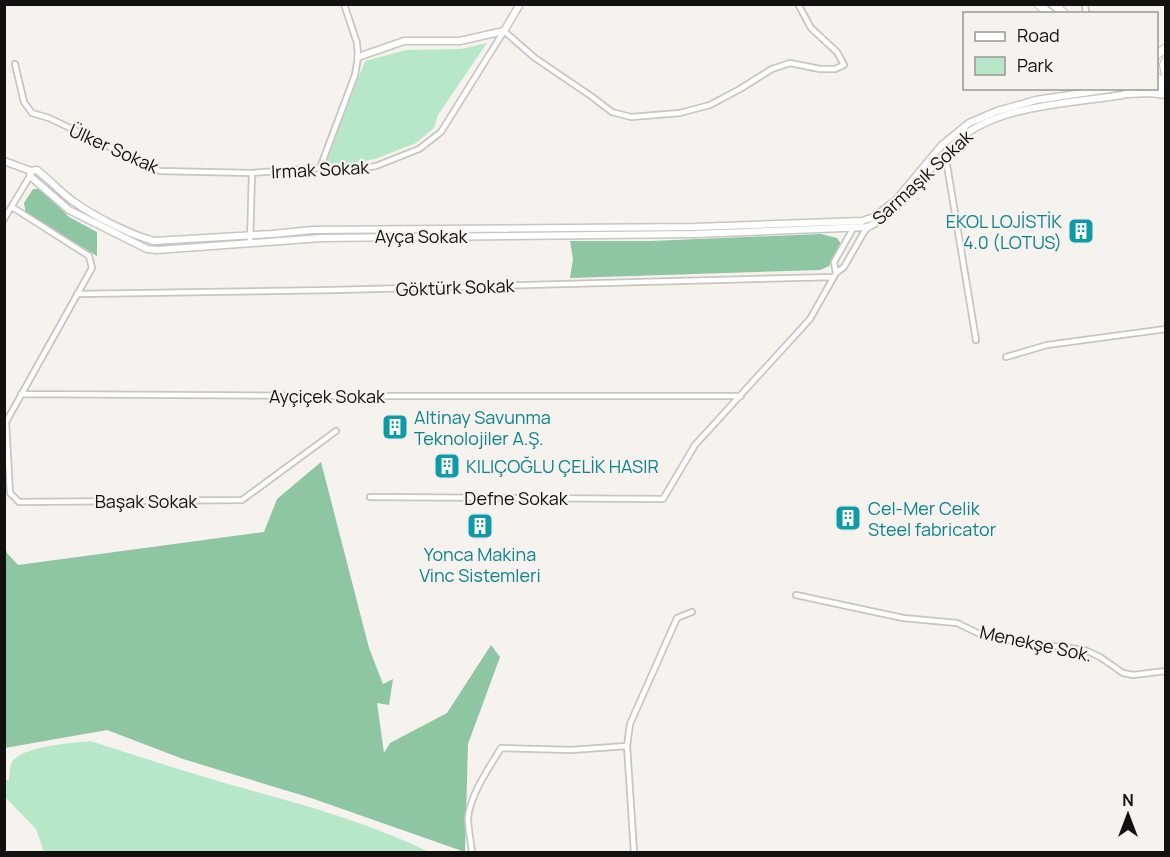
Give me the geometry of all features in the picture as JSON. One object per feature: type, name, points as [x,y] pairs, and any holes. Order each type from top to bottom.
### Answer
[{"type":"main road","points":[[1166,61],[1164,70],[1166,75]]},
{"type":"street","points":[[320,168],[355,75],[358,57],[357,43],[344,4]]},
{"type":"street","points":[[358,57],[404,41],[460,40],[504,31],[520,4]]},
{"type":"street","points":[[504,31],[535,58],[612,112],[631,117],[680,113],[710,105],[772,69],[790,63],[820,69],[835,69],[844,65],[837,52],[811,28],[798,4]]},
{"type":"street","name":"Irmak Sokak","points":[[252,173],[320,168],[350,170],[376,166],[419,149],[441,132],[504,31]]},
{"type":"street","name":"Ülker Sokak","points":[[15,64],[24,102],[32,112],[160,171],[252,173]]},
{"type":"street","name":"Sarmaşık Sokak","points":[[1016,109],[1036,100],[1103,90]]},
{"type":"street","name":"Sarmaşık Sokak","points":[[663,499],[695,446],[810,319],[835,275],[844,267],[868,227],[880,221],[906,197],[969,123],[997,111],[1123,95],[1131,90]]},
{"type":"street","points":[[1123,95],[1166,94]]},
{"type":"street","name":"Sarmaşık Sokak","points":[[870,218],[896,200],[942,145],[955,138]]},
{"type":"street","points":[[945,153],[976,340]]},
{"type":"street","points":[[4,161],[30,173]]},
{"type":"street","points":[[4,219],[30,173],[37,170],[73,201],[94,215],[154,241],[250,239],[252,173]]},
{"type":"street","points":[[12,207],[89,256],[92,268],[21,394]]},
{"type":"street","name":"Ayça Sokak","points":[[250,239],[313,230],[696,234],[839,225],[870,218]]},
{"type":"street","name":"Sarmaşık Sokak","points":[[835,275],[834,262],[845,240],[862,221]]},
{"type":"street","points":[[839,225],[845,234],[845,240]]},
{"type":"street","name":"Ayça Sokak","points":[[839,225],[854,228],[868,227]]},
{"type":"street","points":[[854,228],[855,246]]},
{"type":"street","name":"Ayça Sokak","points":[[250,239],[534,232]]},
{"type":"street","name":"Göktürk Sokak","points":[[77,294],[322,291],[835,275]]},
{"type":"street","points":[[1006,357],[1047,345],[1166,329]]},
{"type":"street","name":"Ayçiçek Sokak","points":[[21,394],[741,396]]},
{"type":"street","name":"Başak Sokak","points":[[21,394],[6,422],[10,493],[19,502],[242,500],[336,431]]},
{"type":"street","name":"Defne Sokak","points":[[370,497],[663,499]]},
{"type":"street","name":"Menekşe Sok.","points":[[796,595],[903,618],[957,623],[986,637],[1085,650],[1123,673],[1133,675],[1166,671]]},
{"type":"street","points":[[634,852],[627,746],[630,724],[677,618],[692,612]]},
{"type":"street","points":[[472,852],[468,819],[472,802],[501,748],[571,750],[627,746]]},
{"type":"green space","points":[[487,43],[438,115],[434,128],[416,143],[375,159],[351,164],[325,164],[365,61],[406,50],[461,49]]},
{"type":"green space","points":[[33,189],[41,189],[69,217],[97,232],[97,256],[26,214],[24,203]]},
{"type":"green space","points":[[821,234],[837,238],[841,244],[829,266],[820,270],[570,278],[573,259],[570,241],[651,241]]},
{"type":"green space","points":[[321,462],[369,648],[383,684],[393,679],[389,705],[377,703],[384,753],[390,743],[447,713],[491,645],[500,657],[468,744],[465,852],[311,798],[183,759],[107,730],[5,748],[4,543],[7,553],[18,565],[264,532],[277,499]]},
{"type":"green space","points":[[90,741],[334,814],[429,852],[44,852],[36,829],[5,797],[5,779],[9,781],[11,764],[17,757],[36,749]]},
{"type":"place","name":"EKOL LOJİSTİK 4.0 (LOTUS)","points":[[1081,231]]},
{"type":"place","name":"Altinay Savunma Teknolojiler A.Ş.","points":[[395,427]]},
{"type":"place","name":"KILIÇOĞLU ÇELİK HASIR","points":[[447,466]]},
{"type":"place","name":"Cel-Mer Celik Steel fabricator","points":[[848,518]]},
{"type":"place","name":"Yonca Makina Vinc Sistemleri","points":[[480,526]]}]
